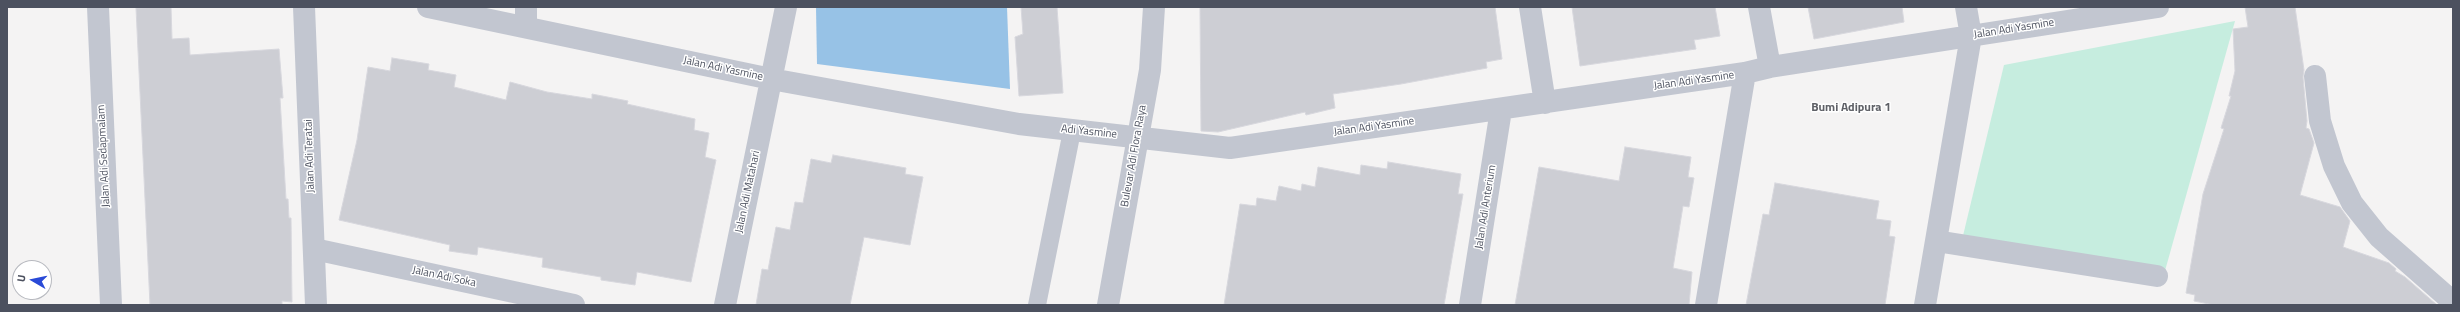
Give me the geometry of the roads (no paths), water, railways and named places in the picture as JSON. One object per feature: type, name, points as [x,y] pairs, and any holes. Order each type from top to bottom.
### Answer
[{"type":"street","name":"Jalan Adi Sedapmalam","points":[[98,7],[111,305]]},
{"type":"street","name":"Jalan Adi Teratai","points":[[304,7],[316,305]]},
{"type":"street","name":"Jalan Adi Yasmine","points":[[428,7],[526,17],[771,79],[1019,124]]},
{"type":"street","name":"Jalan Adi Matahari","points":[[725,305],[786,7]]},
{"type":"street","name":"Bulevar Adi Flora Raya","points":[[1108,305],[1150,70],[1154,7]]},
{"type":"street","points":[[1530,7],[1545,103]]},
{"type":"street","points":[[1759,7],[1770,67]]},
{"type":"street","points":[[1924,305],[1971,36],[1966,7]]},
{"type":"street","name":"Jalan Adi Yasmine","points":[[1230,148],[1501,110],[1745,73],[1770,67],[2158,7]]},
{"type":"street","points":[[1706,305],[1745,73]]},
{"type":"street","points":[[2315,76],[2320,121],[2334,166],[2352,203],[2379,237],[2453,302]]},
{"type":"street","name":"Jalan Adi Anterium","points":[[1470,305],[1501,110]]},
{"type":"street","name":"Adi Yasmine","points":[[1019,124],[1230,148]]},
{"type":"street","points":[[1936,241],[2157,276]]},
{"type":"street","name":"Jalan Adi Soka","points":[[314,249],[574,305]]},
{"type":"lane","points":[[1037,305],[1072,131]]},
{"type":"water","points":[[816,7],[1007,7],[1010,89],[817,64]]},
{"type":"district","name":"Bumi Adipura 1","points":[[1851,108]]}]
